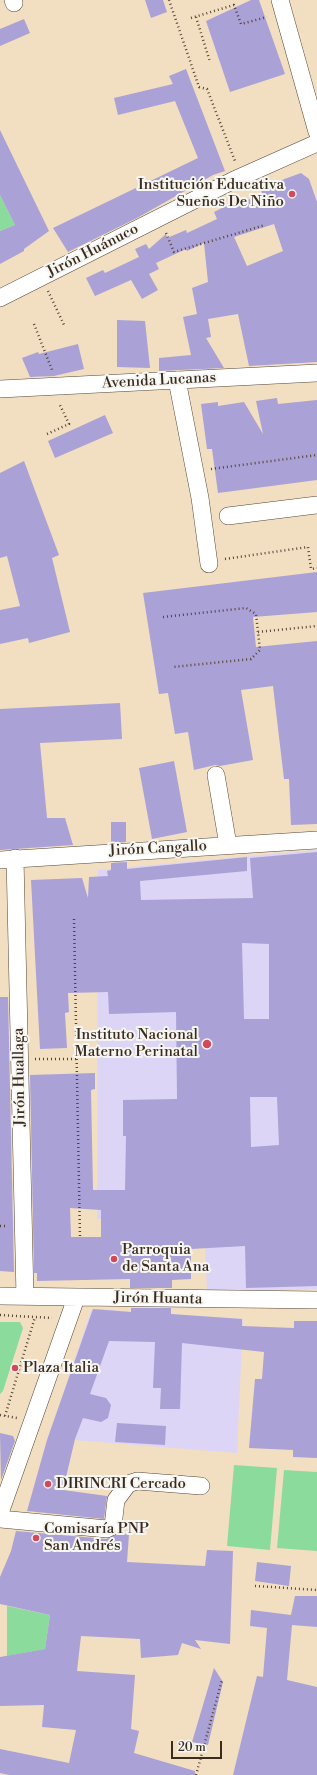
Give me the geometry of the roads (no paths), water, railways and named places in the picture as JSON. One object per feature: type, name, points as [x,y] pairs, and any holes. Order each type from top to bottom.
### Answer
[{"type":"street","points":[[282,6],[317,132]]},
{"type":"street","name":"Jirón Huánuco","points":[[0,298],[241,177],[317,143]]},
{"type":"street","name":"Avenida Lucanas","points":[[0,390],[317,373]]},
{"type":"street","points":[[177,380],[200,498],[217,561]]},
{"type":"street","points":[[228,516],[317,505]]},
{"type":"street","points":[[216,775],[228,845]]},
{"type":"street","name":"Jirón Cangallo","points":[[7,859],[317,840]]},
{"type":"street","name":"Jirón Huallaga","points":[[7,859],[20,1060],[25,1297]]},
{"type":"street","name":"Jirón Huanta","points":[[0,1296],[317,1300]]},
{"type":"street","points":[[0,1513],[76,1298]]},
{"type":"street","points":[[0,1519],[107,1529],[113,1526],[116,1500],[128,1484],[138,1481],[201,1486]]},
{"type":"place","name":"Institución Educativa Sueños De Niño","points":[[292,194]]},
{"type":"place","name":"Instituto Nacional Materno Perinatal","points":[[207,1044]]},
{"type":"place","name":"Parroquia de Santa Ana","points":[[114,1259]]},
{"type":"place","name":"Plaza Italia","points":[[15,1368]]},
{"type":"place","name":"DIRINCRI Cercado","points":[[48,1484]]},
{"type":"place","name":"Comisaría PNP San Andrés","points":[[36,1538]]}]
